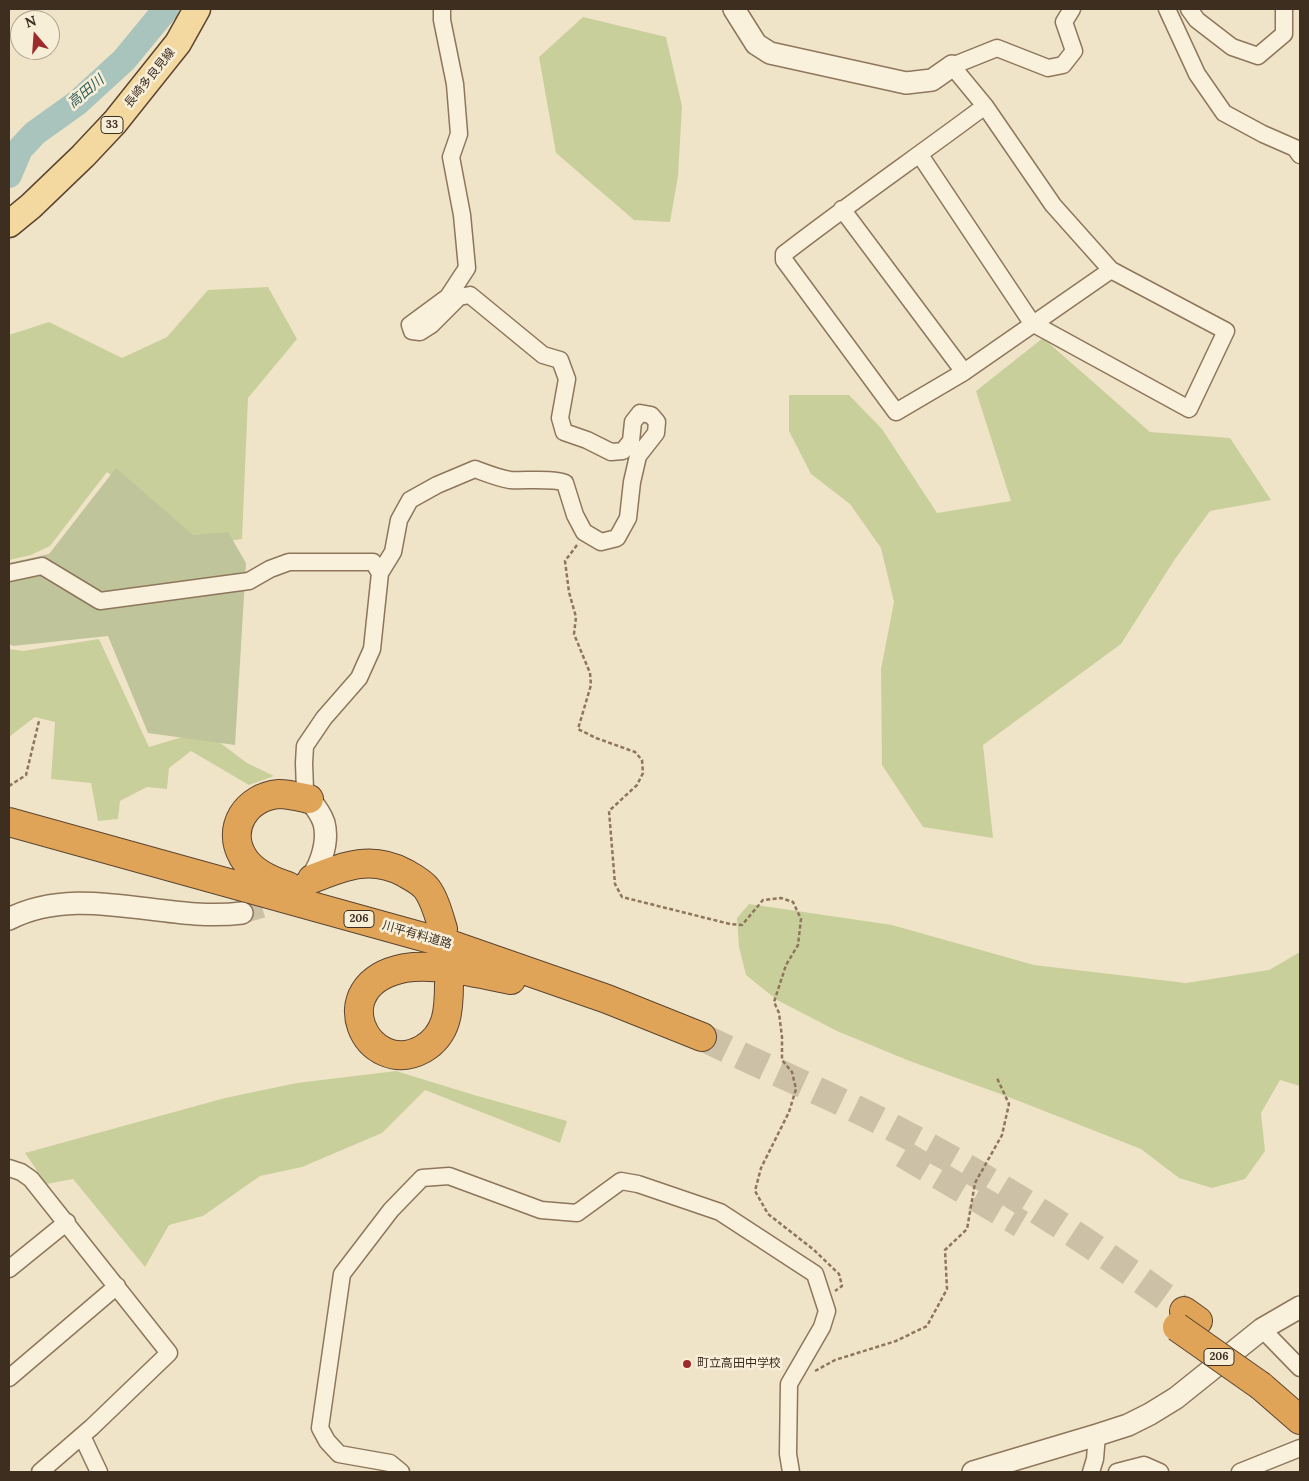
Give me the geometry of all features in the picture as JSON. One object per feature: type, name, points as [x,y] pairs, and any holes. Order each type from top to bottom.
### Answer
[{"type":"highway","points":[[310,799],[279,794],[251,804],[242,816],[237,830],[238,844],[244,859],[257,872],[279,883],[448,937]]},
{"type":"highway","name":"川平有料道路","points":[[9,822],[448,937],[607,999],[699,1044],[532,984],[385,935],[9,831]]},
{"type":"highway","points":[[308,882],[342,867],[364,863],[395,868],[414,877],[427,888],[448,937]]},
{"type":"highway","points":[[449,983],[449,1006],[446,1023],[439,1036],[414,1054],[399,1055],[386,1053],[373,1044],[362,1030],[358,1014],[360,998],[370,985],[387,973],[426,968],[455,970],[532,984]]},
{"type":"highway","name":"206","points":[[1186,1320],[1265,1384],[1300,1409]]},
{"type":"highway","name":"206","points":[[1265,1384],[1300,1420]]},
{"type":"main road","name":"長崎多良見線","points":[[9,224],[31,206],[83,156],[115,122],[178,43],[197,9]]},
{"type":"street","points":[[308,882],[323,852],[325,837],[324,824],[318,810],[305,790],[305,746],[324,718],[359,678],[372,649],[380,573],[393,552],[399,520],[410,500],[437,485],[475,469],[507,480],[558,480],[565,483],[575,515],[586,533],[600,542],[617,538],[628,518],[632,482],[638,456],[656,434],[657,422],[651,415],[640,413],[633,422],[631,441],[622,451],[611,452],[587,440],[564,432],[560,418],[566,379],[560,360],[543,354],[470,295],[459,297],[420,332],[412,331],[410,325],[448,297],[467,268],[462,214],[451,157],[459,134],[455,84],[442,20],[442,9]]},
{"type":"street","points":[[734,9],[756,44],[770,53],[906,83],[932,80],[952,66],[997,48],[1048,68],[1063,65],[1074,51],[1064,22],[1072,9]]},
{"type":"street","points":[[1167,9],[1197,74],[1224,113],[1263,134],[1296,148],[1300,155]]},
{"type":"street","points":[[1189,9],[1197,20],[1232,46],[1258,56],[1284,34],[1284,9]]},
{"type":"street","points":[[920,155],[1032,323],[1189,409],[1226,331],[1111,270],[1052,204],[985,106],[952,66]]},
{"type":"street","points":[[985,106],[920,155],[842,209],[784,254],[784,260],[896,412],[964,372],[1111,270]]},
{"type":"street","points":[[842,209],[964,372]]},
{"type":"street","points":[[9,572],[42,566],[100,601],[249,581],[270,569],[289,562],[373,562],[380,573]]},
{"type":"street","points":[[9,919],[27,910],[78,904],[111,905],[220,916],[242,913]]},
{"type":"street","points":[[9,1168],[21,1172],[31,1179],[169,1353],[82,1436],[40,1472]]},
{"type":"street","points":[[401,1472],[390,1463],[339,1454],[327,1441],[320,1428],[342,1274],[392,1210],[422,1178],[449,1176],[541,1210],[577,1213],[621,1181],[638,1184],[720,1212],[815,1274],[827,1311],[822,1328],[789,1384],[788,1454],[791,1472]]},
{"type":"street","points":[[9,1269],[66,1222]]},
{"type":"street","points":[[9,1378],[117,1286]]},
{"type":"street","points":[[973,1472],[1128,1425],[1150,1414],[1176,1398],[1262,1329],[1300,1306]]},
{"type":"street","points":[[1262,1329],[1300,1368]]},
{"type":"street","points":[[1091,1472],[1095,1459],[1097,1435]]},
{"type":"street","points":[[82,1436],[99,1472]]},
{"type":"street","points":[[1240,1472],[1300,1448]]},
{"type":"street","points":[[1117,1472],[1144,1465],[1160,1472]]},
{"type":"path","points":[[586,533],[565,561],[576,617],[574,634],[590,673],[591,685],[578,729],[596,738],[635,752],[642,760],[643,773],[637,785],[609,811],[615,884],[622,897],[730,924],[742,925],[763,900],[781,898],[793,902],[801,919],[798,945],[786,965],[774,1002],[779,1014],[782,1060],[792,1072],[796,1089],[789,1112],[761,1168],[755,1191],[768,1214],[814,1250],[839,1274],[842,1286],[823,1298]]},
{"type":"path","points":[[9,786],[26,775],[39,721]]},
{"type":"path","points":[[789,1384],[835,1360],[896,1341],[927,1326],[947,1289],[945,1250],[966,1229],[975,1183],[1002,1135],[1009,1104],[997,1078]]},
{"type":"green space","points":[[583,17],[666,37],[682,106],[678,176],[670,222],[634,220],[556,153],[539,57]]},
{"type":"green space","points":[[268,287],[297,339],[248,398],[242,539],[195,546],[107,472],[50,546],[31,555],[9,560],[9,335],[49,322],[122,358],[167,337],[208,290]]},
{"type":"green space","points":[[1043,338],[1150,432],[1230,438],[1271,500],[1210,511],[1175,559],[1121,644],[983,745],[993,838],[923,827],[882,765],[881,669],[894,602],[881,548],[850,504],[811,474],[789,431],[789,395],[849,395],[882,429],[937,513],[1011,501],[976,391]]},
{"type":"green space","points":[[116,468],[193,535],[228,532],[246,563],[235,745],[148,733],[108,636],[13,646],[9,644],[9,563],[49,554]]},
{"type":"green space","points":[[99,639],[149,747],[189,735],[215,739],[247,763],[274,776],[249,785],[191,751],[169,768],[167,789],[147,787],[120,801],[118,819],[98,821],[91,783],[51,779],[55,722],[35,717],[9,737],[9,649],[23,651]]},
{"type":"green space","points":[[749,904],[892,925],[1034,965],[1186,983],[1269,970],[1300,952],[1300,1086],[1280,1080],[1261,1113],[1265,1151],[1245,1179],[1212,1188],[1179,1178],[1141,1149],[1006,1096],[907,1060],[837,1031],[777,1000],[746,975],[739,947],[737,918]]},
{"type":"green space","points":[[396,1071],[567,1121],[560,1143],[425,1090],[382,1133],[302,1167],[260,1176],[203,1216],[169,1225],[145,1267],[73,1179],[46,1184],[25,1153],[225,1098],[297,1083]]},
{"type":"waterway","name":"高田川","points":[[9,175],[20,149],[35,133],[77,103],[124,60],[166,9]]},
{"type":"tunnel","points":[[242,913],[267,906],[290,894]]},
{"type":"tunnel","points":[[702,1037],[878,1120],[976,1173],[1082,1239],[1184,1311]]},
{"type":"tunnel","points":[[903,1154],[1021,1224]]},
{"type":"place","name":"町立高田中学校","points":[[687,1364]]}]
